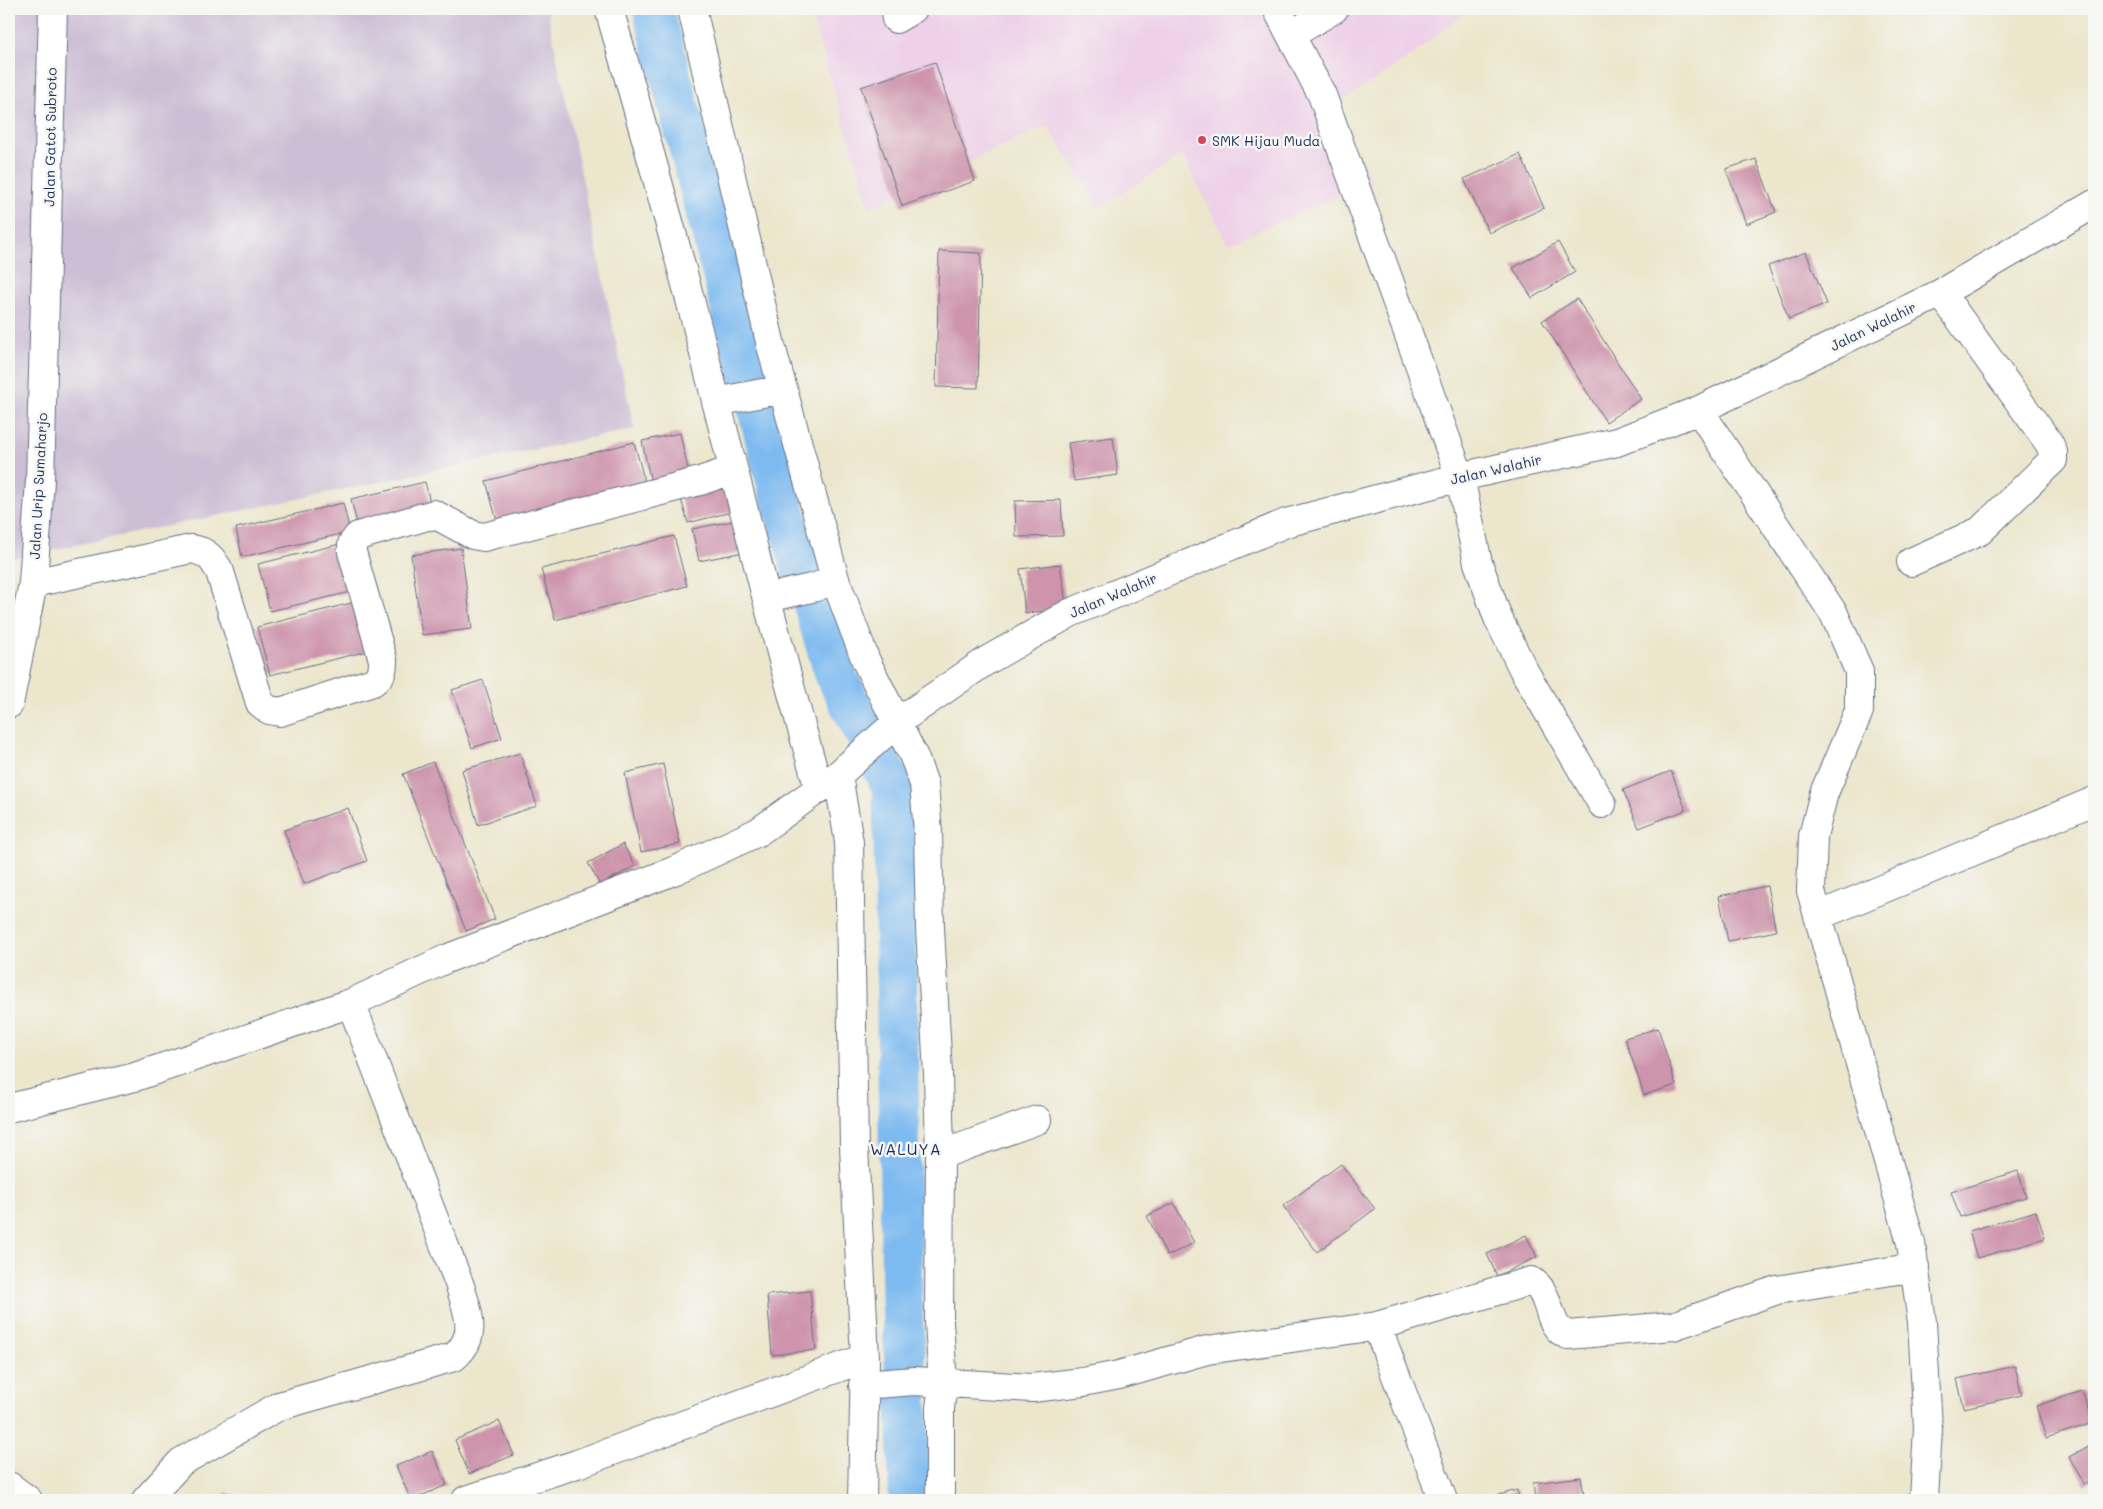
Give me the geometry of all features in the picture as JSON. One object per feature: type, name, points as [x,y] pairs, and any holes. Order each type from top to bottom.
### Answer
[{"type":"main road","name":"Jalan Gatot Subroto","points":[[47,265],[53,9]]},
{"type":"main road","points":[[609,9],[719,401],[732,470],[772,598],[836,776],[849,842],[854,1147],[867,1375],[862,1500]]},
{"type":"main road","points":[[692,9],[771,346],[775,390],[826,583],[866,661],[892,726],[914,757],[924,784],[928,832],[930,928],[938,1074],[940,1155],[938,1322],[943,1384],[940,1408],[940,1500]]},
{"type":"main road","points":[[1277,9],[1322,95],[1460,477],[1478,564],[1498,618],[1523,669],[1602,804]]},
{"type":"main road","points":[[1291,36],[1334,9]]},
{"type":"main road","name":"Jalan Walahir","points":[[9,1108],[135,1077],[351,1003],[446,959],[676,870],[758,832],[836,776],[892,726],[986,661],[1070,613],[1286,523],[1460,477],[1617,442],[1699,410],[1941,292],[2094,204]]},
{"type":"main road","name":"Jalan Urip Sumaharjo","points":[[9,704],[33,583],[40,480],[47,265]]},
{"type":"main road","points":[[1911,562],[1980,531],[2053,460],[2053,452],[2048,443],[1941,292]]},
{"type":"main road","points":[[719,401],[775,390]]},
{"type":"main road","points":[[1699,410],[1834,614],[1859,671],[1859,710],[1824,793],[1812,836],[1811,891],[1911,1243],[1922,1322],[1928,1428],[1924,1500]]},
{"type":"main road","points":[[33,583],[191,548],[200,550],[212,558],[220,572],[260,703],[269,710],[280,712],[373,682],[381,676],[383,669],[382,660],[352,552],[352,544],[358,536],[434,514],[473,535],[490,536],[700,481],[732,470]]},
{"type":"main road","points":[[772,598],[826,583]]},
{"type":"main road","points":[[1818,916],[2094,801]]},
{"type":"main road","points":[[146,1500],[181,1462],[279,1406],[454,1357],[463,1350],[468,1341],[469,1315],[460,1286],[351,1003]]},
{"type":"main road","points":[[940,1155],[1037,1120]]},
{"type":"main road","points":[[466,1500],[867,1375],[943,1384],[1032,1388],[1083,1382],[1119,1375],[1207,1350],[1378,1326],[1532,1281],[1542,1290],[1554,1323],[1563,1333],[1568,1335],[1673,1326],[1778,1290],[1914,1267]]},
{"type":"main road","points":[[1378,1326],[1443,1500]]},
{"type":"main road","points":[[9,1486],[28,1500]]},
{"type":"shaded area","points":[[9,9],[547,9],[634,429],[9,559]]},
{"type":"shaded area","name":"SMK Hijau Muda","points":[[809,9],[1469,9],[1410,57],[1329,110],[1373,182],[1228,244],[1182,155],[1100,208],[1047,125],[870,208]]},
{"type":"building","points":[[935,62],[975,181],[902,206],[861,87]]},
{"type":"building","points":[[1520,154],[1544,208],[1489,233],[1464,179]]},
{"type":"building","points":[[1756,159],[1776,212],[1746,224],[1726,169]]},
{"type":"building","points":[[1558,242],[1575,272],[1532,298],[1513,268]]},
{"type":"building","points":[[939,251],[981,253],[978,388],[936,387]]},
{"type":"building","points":[[1806,252],[1827,304],[1789,319],[1768,266]]},
{"type":"building","points":[[1577,299],[1641,399],[1606,422],[1542,321]]},
{"type":"building","points":[[680,433],[690,479],[652,487],[642,441]]},
{"type":"building","points":[[1113,437],[1118,475],[1074,481],[1068,443]]},
{"type":"building","points":[[634,442],[646,486],[498,525],[486,481]]},
{"type":"building","points":[[425,482],[432,511],[358,529],[351,499]]},
{"type":"building","points":[[731,485],[739,510],[688,523],[681,499]]},
{"type":"building","points":[[1061,500],[1063,536],[1016,537],[1015,501]]},
{"type":"building","points":[[343,503],[350,532],[242,557],[236,528]]},
{"type":"building","points":[[738,520],[744,552],[699,561],[692,529]]},
{"type":"building","points":[[674,536],[687,586],[555,620],[541,569]]},
{"type":"building","points":[[344,543],[355,591],[270,611],[258,564]]},
{"type":"building","points":[[461,548],[472,629],[422,635],[411,555]]},
{"type":"building","points":[[1060,564],[1067,609],[1025,613],[1020,569]]},
{"type":"building","points":[[355,602],[368,651],[270,675],[257,627]]},
{"type":"building","points":[[483,680],[502,738],[472,748],[452,690]]},
{"type":"building","points":[[520,753],[537,806],[478,825],[462,770]]},
{"type":"building","points":[[433,762],[495,919],[466,931],[403,774]]},
{"type":"building","points":[[663,764],[680,844],[641,852],[625,773]]},
{"type":"building","points":[[1671,771],[1686,810],[1639,828],[1623,790]]},
{"type":"building","points":[[348,808],[367,861],[304,884],[284,830]]},
{"type":"building","points":[[623,844],[635,866],[600,885],[588,863]]},
{"type":"building","points":[[1767,886],[1776,931],[1728,941],[1719,896]]},
{"type":"building","points":[[1658,1028],[1676,1085],[1644,1095],[1625,1038]]},
{"type":"building","points":[[1341,1164],[1375,1209],[1317,1252],[1283,1206]]},
{"type":"building","points":[[2018,1171],[2026,1197],[1960,1217],[1951,1192]]},
{"type":"building","points":[[1174,1203],[1194,1243],[1167,1256],[1147,1216]]},
{"type":"building","points":[[2036,1211],[2045,1238],[1977,1258],[1969,1231]]},
{"type":"building","points":[[1526,1235],[1537,1257],[1497,1276],[1487,1254]]},
{"type":"building","points":[[810,1291],[816,1350],[772,1355],[767,1295]]},
{"type":"building","points":[[2015,1366],[2022,1395],[1964,1408],[1957,1379]]},
{"type":"building","points":[[2082,1391],[2093,1423],[2046,1438],[2036,1406]]},
{"type":"building","points":[[499,1421],[514,1455],[469,1474],[455,1440]]},
{"type":"building","points":[[2094,1443],[2094,1479],[2085,1485],[2069,1457]]},
{"type":"building","points":[[432,1451],[447,1485],[411,1500],[396,1466]]},
{"type":"building","points":[[1581,1477],[1585,1500],[1535,1500],[1533,1483]]},
{"type":"building","points":[[1517,1490],[1520,1500],[1481,1500]]},
{"type":"building","points":[[227,1492],[234,1500],[218,1500]]},
{"type":"waterway","points":[[653,9],[784,509],[835,674],[893,788],[902,1303],[908,1426],[909,1500]]},
{"type":"place","name":"SMK Hijau Muda","points":[[1202,140]]},
{"type":"district","name":"WALUYA","points":[[906,1148]]}]
